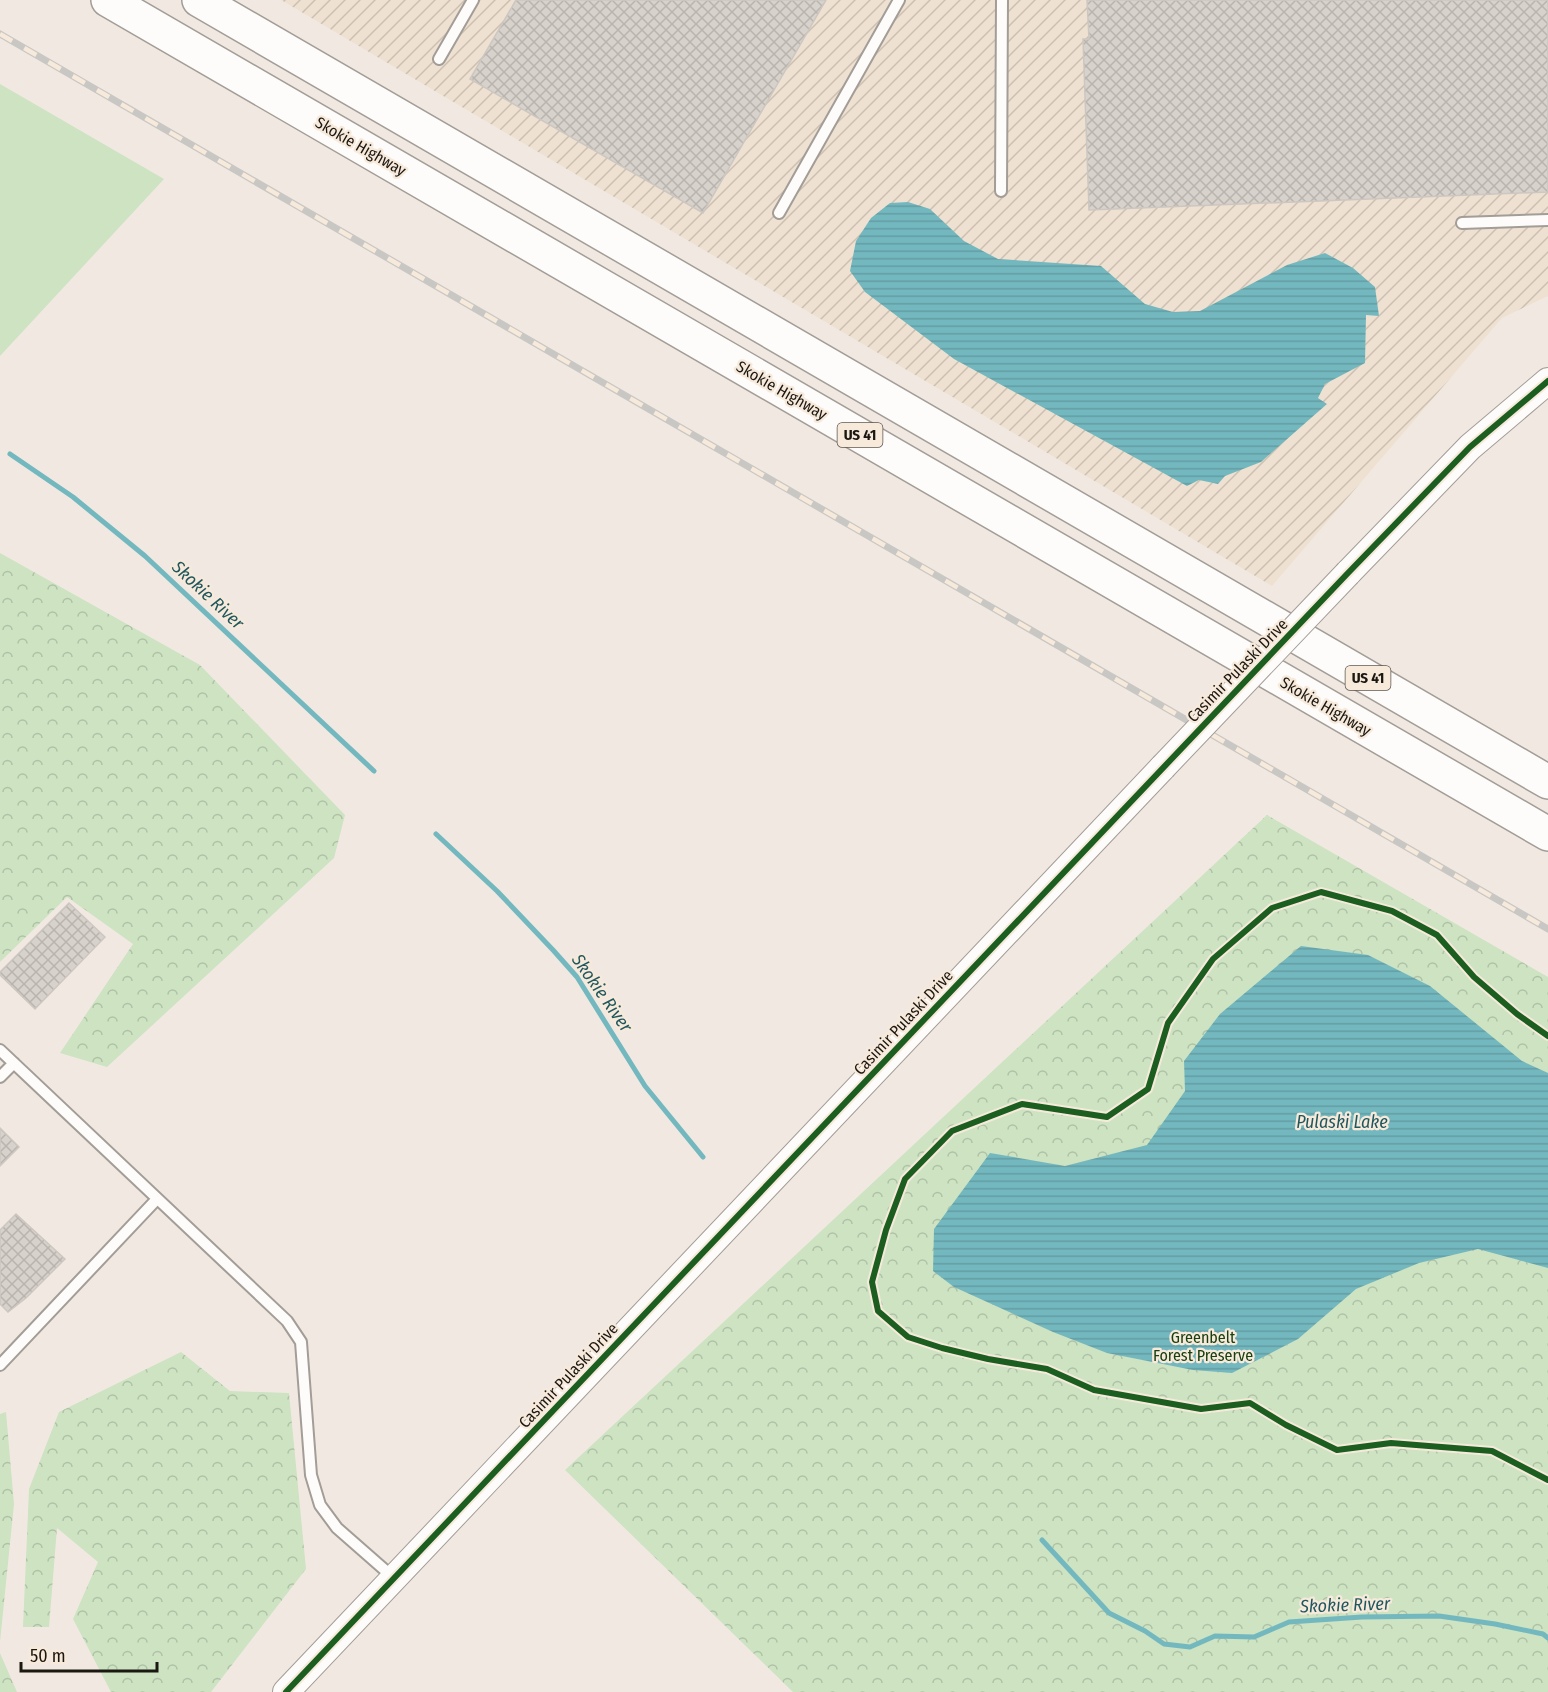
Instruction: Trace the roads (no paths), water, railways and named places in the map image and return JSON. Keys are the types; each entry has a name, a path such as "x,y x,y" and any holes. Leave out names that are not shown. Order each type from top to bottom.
{"highway":[{"name":"Skokie Highway","path":"108,0 1548,834"},
{"name":"US 41","path":"199,0 1548,782"}],"street":[{"name":"Casimir Pulaski Drive","path":"286,1692 1348,573 1470,447 1548,381"}],"lane":[{"path":"439,59 473,0"},
{"path":"778,213 899,0"},
{"path":"1001,191 1002,0"},
{"path":"1462,223 1548,220"},
{"path":"0,1050 287,1321 301,1342 311,1474 320,1505 337,1528 394,1579"},
{"path":"0,1077 14,1063"},
{"path":"0,1365 157,1199"}],"water":[{"path":"908,202 930,209 964,241 998,259 1101,266 1145,304 1173,312 1200,311 1287,265 1325,253 1353,268 1375,287 1379,316 1366,315 1365,363 1325,384 1318,398 1327,404 1261,462 1225,476 1218,484 1199,480 1187,486 954,359 865,292 850,271 856,241 871,218 890,203"},
{"name":"Pulaski Lake","path":"1301,946 1368,955 1430,986 1522,1061 1548,1073 1548,1268 1478,1249 1419,1263 1356,1289 1298,1339 1232,1373 1193,1370 1107,1353 1053,1332 954,1287 933,1271 934,1229 990,1153 1065,1166 1147,1145 1185,1091 1184,1061 1220,1014"}],"waterway":[{"name":"Skokie River","path":"10,454 73,497 145,556 374,771"},
{"name":"Skokie River","path":"436,834 497,891 577,977 645,1086 703,1157"},
{"name":"Skokie River","path":"1042,1540 1109,1613 1145,1631 1164,1644 1190,1647 1215,1636 1254,1637 1289,1622 1362,1617 1439,1616 1495,1624 1543,1634 1548,1638"}],"railway":[{"path":"0,34 1548,929"}],"park label":[{"name":"Greenbelt Forest Preserve","path":"1203,1346"}]}
